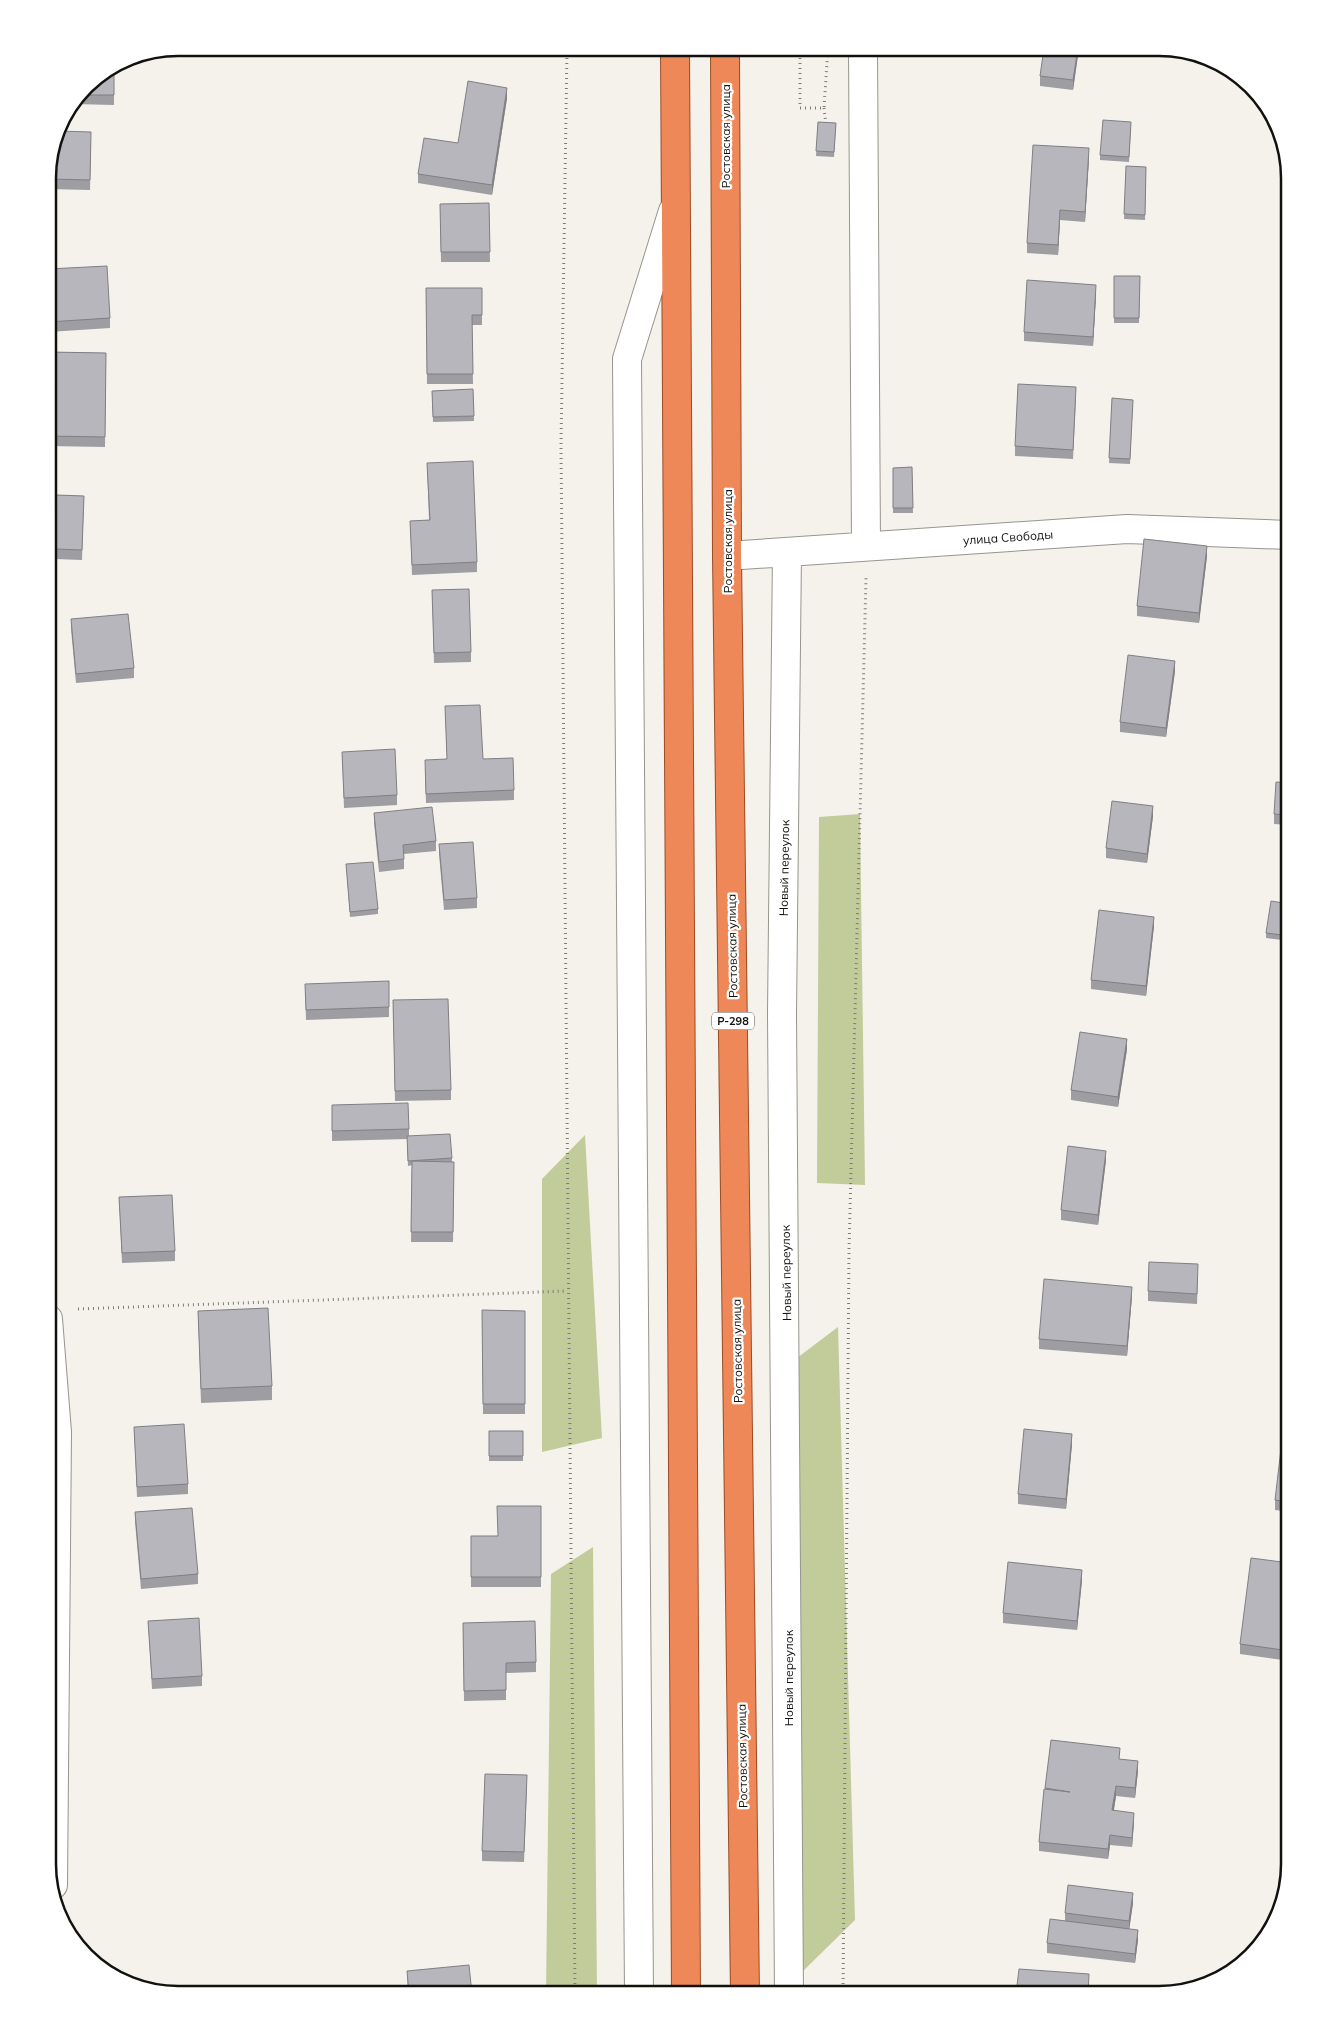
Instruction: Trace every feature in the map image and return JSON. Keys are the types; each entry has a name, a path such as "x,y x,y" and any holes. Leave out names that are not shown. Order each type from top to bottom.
{"highway":[{"path":"675,57 686,1986"},
{"name":"Ростовская улица","path":"725,57 727,556 745,1986"}],"street":[{"path":"863,57 866,546"},
{"path":"639,1985 627,359 675,205"},
{"name":"улица Свободы","path":"727,556 1127,529 1281,535"},
{"name":"Новый переулок","path":"787,552 782,1024 789,1986"},
{"path":"56,1423 56,1522"}],"path":[{"path":"568,56 561,445 575,1985"},
{"path":"800,57 800,108 824,108 827,57"},
{"path":"843,1986 849,1250 866,546"},
{"path":"77,1309 568,1292"}],"green space":[{"path":"860,814 865,1185 817,1183 819,817"},
{"path":"585,1135 602,1438 542,1452 542,1179"},
{"path":"838,1327 855,1920 800,1974 797,1358"},
{"path":"593,1547 597,1985 546,1985 551,1574"}],"building":[{"path":"1043,57 1077,57 1073,80 1040,76"},
{"path":"114,75 114,95 90,95"},
{"path":"468,81 507,88 492,185 418,174 424,138 458,143"},
{"path":"1103,120 1131,122 1129,157 1100,155"},
{"path":"818,122 836,123 834,152 816,151"},
{"path":"66,131 91,132 90,180 57,179 57,163 60,147"},
{"path":"1033,145 1089,148 1085,212 1060,210 1058,245 1027,243"},
{"path":"1126,166 1146,167 1145,215 1124,214"},
{"path":"489,203 490,252 441,252 440,204"},
{"path":"107,266 110,318 57,321 57,269"},
{"path":"1114,276 1140,276 1139,318 1114,318"},
{"path":"1027,280 1096,285 1093,337 1024,332"},
{"path":"426,288 482,288 482,315 472,315 473,374 427,374"},
{"path":"57,352 106,353 105,437 57,436"},
{"path":"1018,384 1076,387 1073,450 1015,446"},
{"path":"473,389 474,416 433,417 432,391"},
{"path":"1112,398 1133,400 1130,459 1109,458"},
{"path":"473,461 477,562 412,565 410,521 430,520 427,463"},
{"path":"912,467 913,508 893,508 893,468"},
{"path":"57,495 84,496 82,550 57,549"},
{"path":"1144,539 1207,546 1199,613 1137,606"},
{"path":"469,589 471,652 434,653 432,590"},
{"path":"128,614 134,668 76,674 71,619"},
{"path":"1128,655 1175,661 1166,728 1120,722"},
{"path":"480,705 483,759 513,758 514,790 426,794 425,760 447,759 445,706"},
{"path":"395,749 397,795 344,798 342,752"},
{"path":"1276,782 1281,782 1281,814 1274,814"},
{"path":"1112,801 1153,806 1147,854 1106,848"},
{"path":"432,807 436,841 403,845 404,859 379,862 374,813"},
{"path":"473,842 477,898 444,900 439,844"},
{"path":"373,862 378,909 350,912 346,864"},
{"path":"1271,901 1281,903 1281,935 1266,933"},
{"path":"1099,910 1154,917 1146,986 1091,980"},
{"path":"389,981 389,1007 306,1010 305,984"},
{"path":"448,999 451,1090 395,1091 393,1000"},
{"path":"1080,1032 1127,1039 1118,1097 1071,1090"},
{"path":"408,1103 409,1129 332,1131 332,1105"},
{"path":"450,1134 452,1158 408,1161 407,1136"},
{"path":"1068,1146 1106,1151 1098,1215 1061,1210"},
{"path":"412,1161 454,1162 453,1232 411,1232"},
{"path":"172,1195 175,1251 122,1253 119,1197"},
{"path":"1149,1262 1198,1264 1197,1294 1148,1291"},
{"path":"1044,1279 1132,1287 1127,1346 1039,1339"},
{"path":"268,1308 272,1386 201,1389 198,1311"},
{"path":"482,1310 525,1311 525,1404 483,1404"},
{"path":"184,1424 188,1484 137,1487 134,1427"},
{"path":"1024,1429 1072,1434 1066,1499 1018,1494"},
{"path":"489,1431 523,1431 523,1456 489,1456"},
{"path":"1281,1449 1281,1501 1275,1500"},
{"path":"497,1506 541,1506 541,1577 471,1577 471,1536 498,1536"},
{"path":"192,1508 198,1574 141,1579 135,1512"},
{"path":"1251,1558 1281,1562 1281,1650 1240,1644"},
{"path":"1008,1562 1082,1570 1077,1621 1003,1613"},
{"path":"199,1618 202,1676 152,1679 148,1621"},
{"path":"535,1621 536,1662 506,1663 506,1690 464,1691 463,1623"},
{"path":"1051,1740 1120,1748 1119,1759 1138,1761 1135,1788 1116,1786 1112,1810 1134,1813 1132,1838 1110,1835 1108,1849 1039,1842 1044,1789 1070,1792 1045,1788"},
{"path":"485,1774 527,1775 524,1852 482,1851"},
{"path":"1068,1885 1133,1893 1129,1921 1065,1913"},
{"path":"1050,1919 1138,1930 1135,1954 1047,1943"},
{"path":"469,1965 471,1985 408,1985 407,1971"},
{"path":"1019,1969 1089,1974 1088,1986 1017,1986"}]}
